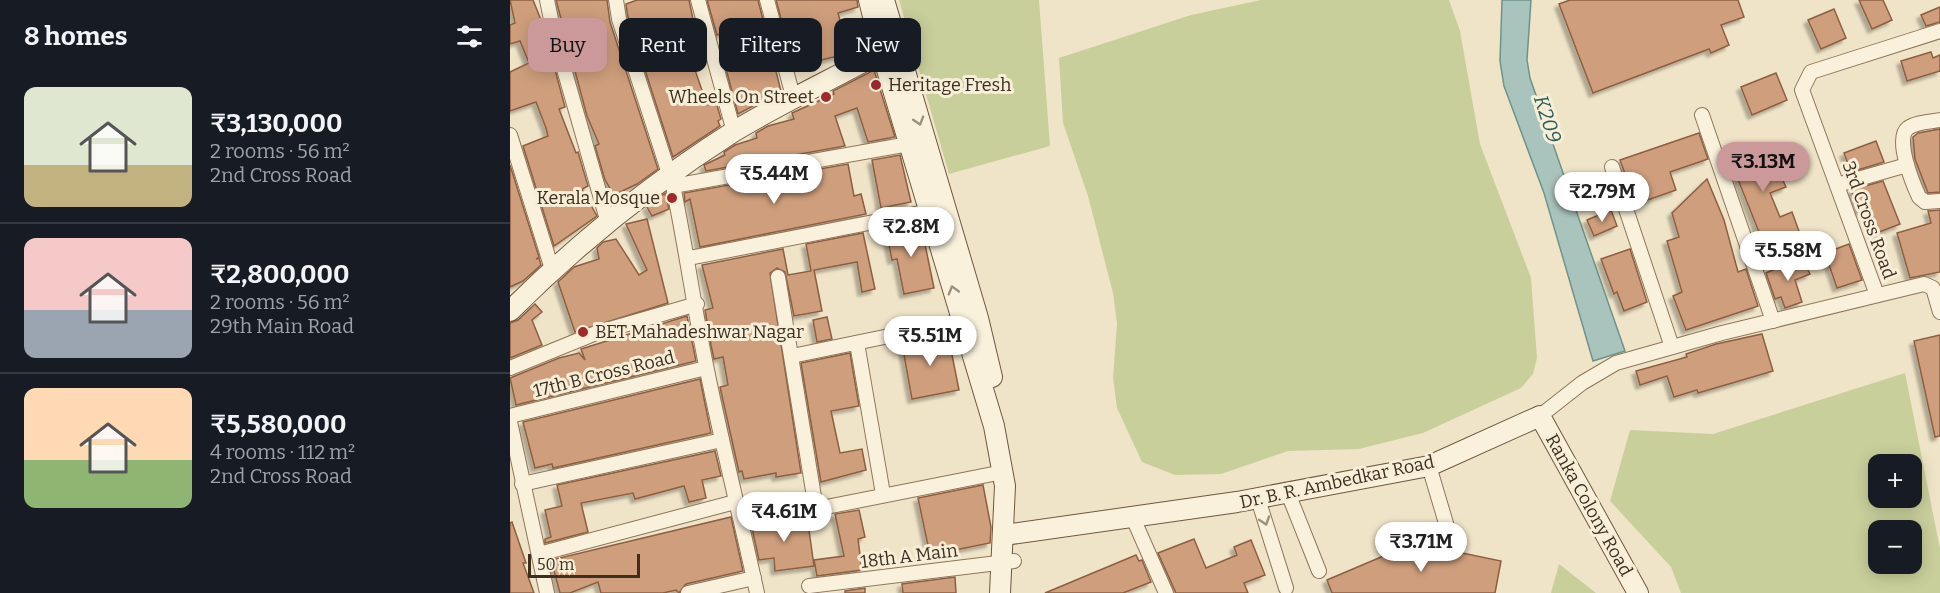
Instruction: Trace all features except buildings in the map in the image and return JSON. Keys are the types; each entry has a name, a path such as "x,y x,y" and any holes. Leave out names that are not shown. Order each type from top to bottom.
{"street":[{"path":"547,0 554,34 608,223"},
{"path":"616,0 619,19 672,181 689,258 706,368 757,593"},
{"path":"698,0 734,132"},
{"path":"767,0 794,100"},
{"path":"869,0 876,18"},
{"path":"884,0 886,18"},
{"name":"3rd Cross Road","path":"1877,295 1802,90 1811,72 1940,31"},
{"path":"510,311 552,270 608,223 672,181 734,132 846,72"},
{"path":"894,72 909,144 994,426 1003,472 1011,535"},
{"path":"897,72 978,318 1016,483 1008,562 1000,593"},
{"path":"1702,115 1773,321"},
{"path":"1940,120 1907,129 1903,134 1907,165 1919,197 1924,202 1940,201"},
{"path":"510,135 552,270"},
{"path":"672,181 909,144"},
{"path":"1837,185 1907,165"},
{"path":"1612,168 1672,347"},
{"path":"689,258 930,211"},
{"path":"778,277 816,509 1003,472"},
{"name":"Dr. B. R. Ambedkar Road","path":"1011,535 1258,499 1429,466 1540,416 1582,382 1616,363 1877,295 1928,284 1933,288 1940,312"},
{"path":"510,368 596,333 697,304"},
{"path":"792,356 962,321"},
{"path":"857,343 883,494"},
{"name":"17th B Cross Road","path":"510,416 706,368"},
{"name":"Ranka Colony Road","path":"1540,416 1638,593"},
{"path":"510,422 547,593"},
{"path":"522,484 722,440"},
{"path":"1429,466 1449,530"},
{"path":"1288,493 1319,571"},
{"path":"1258,499 1286,588"},
{"path":"539,554 735,502"},
{"path":"1133,518 1166,593"},
{"path":"1008,562 1013,593"},
{"name":"18th A Main","path":"809,586 1008,562"},
{"path":"688,593 754,578"}],"green space":[{"path":"899,0 1039,0 1050,146 949,174 920,72 921,18 904,18"},
{"path":"1261,0 1449,0 1460,31 1480,144 1531,278 1537,358 1533,374 1521,388 1423,433 1359,449 1288,451 1221,474 1175,475 1142,462 1117,408 1113,378 1117,324 1113,293 1088,196 1063,123 1059,58 1191,15"},
{"path":"1905,373 1921,454 1868,454 1868,508 1922,508 1922,458 1940,549 1940,593 1681,593 1671,567 1610,501 1630,430 1713,434"},
{"path":"1559,564 1596,593 1551,593"}],"water":[{"path":"1502,0 1531,0 1527,60 1530,78 1625,351 1593,361 1544,193 1504,86 1500,61"}],"place":[{"name":"Heritage Fresh","path":"876,85"},
{"name":"Wheels On Street","path":"826,97"},
{"name":"Kerala Mosque","path":"672,198"},
{"name":"BET Mahadeshwar Nagar","path":"583,332"}],"water label":[{"name":"K209","path":"1548,119"}]}
